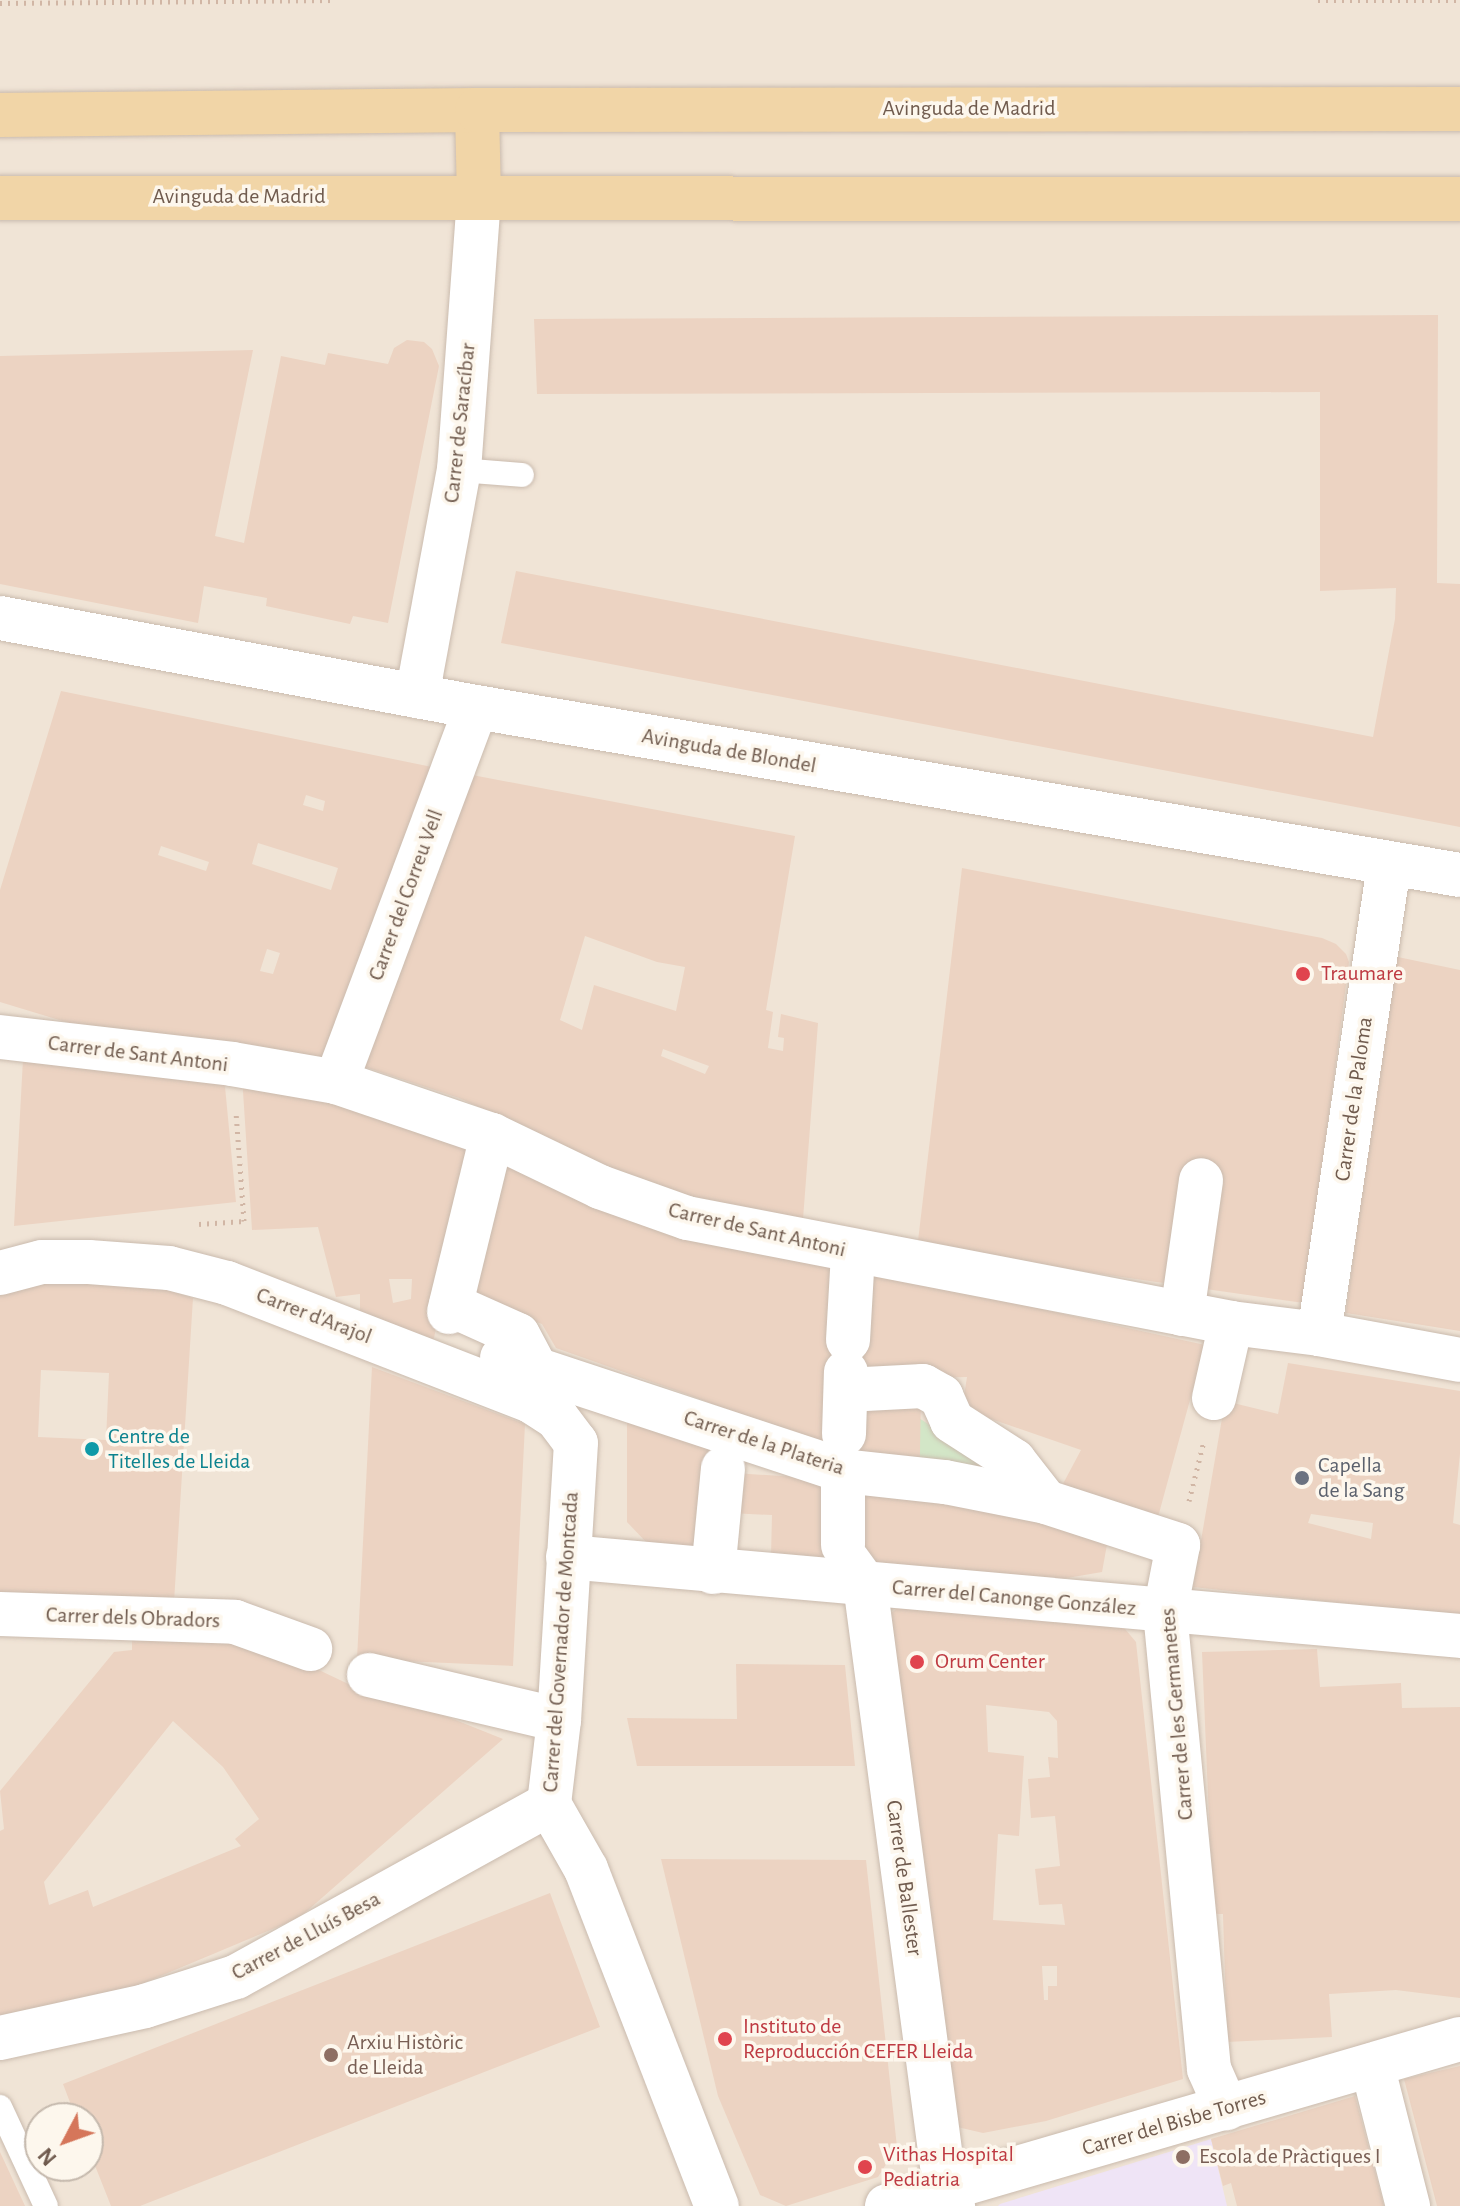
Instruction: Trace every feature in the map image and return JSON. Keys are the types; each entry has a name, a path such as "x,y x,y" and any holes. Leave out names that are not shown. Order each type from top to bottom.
{"main road":[{"name":"Avinguda de Madrid","path":"0,115 477,110 1460,109"},
{"path":"477,110 479,196"},
{"name":"Avinguda de Madrid","path":"0,198 1460,199"}],"street":[{"name":"Carrer de Saracíbar","path":"417,696 459,470 479,196"},
{"name":"Avinguda de Blondel","path":"2,626 1460,875"},
{"name":"Carrer del Correu Vell","path":"336,1082 476,707"},
{"name":"Carrer de la Paloma","path":"1319,1334 1389,864"},
{"name":"Carrer de Sant Antoni","path":"12,1038 232,1064 336,1082 492,1135 600,1187 687,1218 1182,1314 1319,1334 1460,1360"},
{"path":"492,1135 450,1309 518,1335 523,1376"},
{"path":"1182,1314 1201,1180"},
{"name":"Carrer de Ballester","path":"853,1252 843,1453 851,1562 949,2197"},
{"name":"Carrer d'Arajol","path":"0,1273 42,1262 169,1268 227,1283 523,1376"},
{"path":"1214,1398 1231,1323"},
{"path":"846,1367 923,1386 941,1396 952,1421 1014,1461 1046,1502"},
{"name":"Carrer de la Plateria","path":"523,1376 724,1451 843,1453 945,1482 1046,1502 1178,1545"},
{"name":"Carrer del Governador de Montcada","path":"523,1376 576,1443 559,1720 549,1804 586,1869 717,2206"},
{"path":"713,1572 724,1451"},
{"name":"Carrer de les Germanetes","path":"1178,1545 1165,1612 1209,2069 1226,2108"},
{"name":"Carrer del Canonge González","path":"568,1557 713,1572 851,1562 1165,1612 1460,1636"},
{"name":"Carrer dels Obradors","path":"0,1614 235,1622 310,1649"},
{"path":"369,1675 559,1720"},
{"name":"Carrer de Lluís Besa","path":"0,2038 145,2006 236,1977 549,1804"},
{"name":"Carrer del Bisbe Torres","path":"887,2206 949,2197 1226,2108 1460,2039"},
{"path":"1372,2065 1408,2206"}],"lane":[{"path":"459,470 522,475"},
{"path":"0,2107 46,2206"}],"path":[{"path":"0,3 335,0"},
{"path":"1318,0 1460,0"},
{"path":"232,1064 244,1221"},
{"path":"1178,1545 1214,1398"}],"shaded area":[{"path":"0,0 1460,0 1460,2206 0,2206"},
{"name":"Escola de Pràctiques I","path":"1211,2139 1227,2206 998,2206 1000,2204"}],"green space":[{"path":"919,1418 1028,1491 916,1468"}],"building":[{"path":"1438,315 1437,583 1460,584 1460,827 501,643 516,571 1373,737 1395,619 1396,588 1320,591 1320,392 537,394 534,319"},
{"path":"407,340 424,342 432,349 439,366 388,623 353,616 350,624 266,606 267,598 204,586 198,623 0,584 0,356 253,350 215,536 244,543 281,356 325,365 328,353 388,364 394,348"},
{"path":"61,691 432,767 332,1060 102,1033 0,1002 0,890","holes":["306,795 325,801 323,811 303,805","258,843 338,868 331,890 252,864","161,846 209,862 206,871 158,855","267,949 280,953 273,974 260,971"]},
{"path":"467,774 795,836 766,1010 773,1012 768,1048 783,1051 784,1038 778,1037 781,1014 818,1023 803,1219 667,1193 459,1098 356,1064","holes":["585,936 657,962 685,967 676,1011 594,985 582,1030 560,1020","663,1049 709,1066 705,1074 661,1056"]},
{"path":"962,868 1322,938 1336,944 1346,954 1349,962 1304,1303 1080,1271 918,1241"},
{"path":"1393,956 1460,970 1460,1331 1346,1313"},
{"path":"23,1059 224,1076 236,1202 14,1226"},
{"path":"242,1076 332,1097 476,1151 433,1342 360,1317 360,1294 336,1297 318,1227 252,1230","holes":["389,1279 412,1279 411,1299 393,1303"]},
{"path":"496,1158 845,1267 827,1443 801,1441 700,1399 556,1348 542,1324 466,1295"},
{"path":"858,1269 1205,1345 1155,1528 1056,1497 1081,1450 962,1409 967,1377 850,1380"},
{"name":"Centre de Titelles de Lleida","path":"23,1281 149,1284 193,1298 174,1602 0,1602 0,1293","holes":["41,1370 109,1373 106,1440 38,1437"]},
{"path":"1288,1363 1460,1391 1460,1454 1453,1523 1460,1525 1460,1616 1193,1587 1225,1401 1278,1414","holes":["1311,1514 1373,1523 1371,1539 1308,1523"]},
{"path":"372,1367 525,1424 513,1666 357,1659"},
{"path":"861,1393 921,1394 920,1468 860,1467"},
{"path":"627,1416 712,1445 708,1548 647,1543 627,1522"},
{"path":"734,1473 830,1479 826,1560 771,1556 772,1515 729,1513"},
{"path":"858,1481 1110,1528 1102,1572 1026,1585 855,1565"},
{"path":"902,1604 1120,1623 1136,1642 1183,2079 1046,2121 983,2133 953,2126 883,1620","holes":["986,1705 1049,1712 1057,1721 1058,1758 1048,1757 1050,1777 1028,1779 1031,1818 1055,1816 1060,1866 1035,1869 1039,1905 1062,1904 1065,1925 993,1920 998,1834 1019,1836 1024,1756 988,1752","1042,1966 1057,1966 1057,1986 1048,1986 1048,2000 1044,2000"]},
{"path":"132,1630 243,1634 361,1690 423,1707 503,1739 299,1918 120,1993 0,2019 0,1831 4,1829 0,1791 114,1652 132,1650","holes":["173,1721 223,1767 259,1819 235,1839 241,1846 93,1907 88,1890 49,1905 44,1882"]},
{"path":"1317,1649 1320,1687 1401,1683 1402,1708 1460,1707 1460,1998 1396,1990 1329,1994 1332,2037 1227,2042 1223,1914 1213,1914 1202,1652"},
{"path":"736,1664 845,1665 855,1766 637,1766 627,1718 737,1719"},
{"path":"661,1859 866,1860 897,2147 878,2177 786,2206 760,2195 718,2096"},
{"name":"Arxiu Històric de Lleida","path":"550,1893 600,2027 140,2206 111,2206 101,2182 104,2182 104,2102 70,2102 63,2084"},
{"path":"1460,2066 1460,2206 1437,2206 1404,2079"},
{"path":"1355,2096 1384,2206 1237,2206 1231,2183 1223,2186 1211,2139"},
{"path":"0,2152 25,2206 0,2206"}],"place":[{"name":"Traumare","path":"1303,974"},
{"name":"Centre de Titelles de Lleida","path":"92,1449"},
{"name":"Capella de la Sang","path":"1302,1478"},
{"name":"Orum Center","path":"917,1662"},
{"name":"Instituto de Reproducción CEFER Lleida","path":"725,2039"},
{"name":"Arxiu Històric de Lleida","path":"331,2055"},
{"name":"Escola de Pràctiques I","path":"1183,2157"},
{"name":"Vithas Hospital Pediatria","path":"865,2167"}]}
